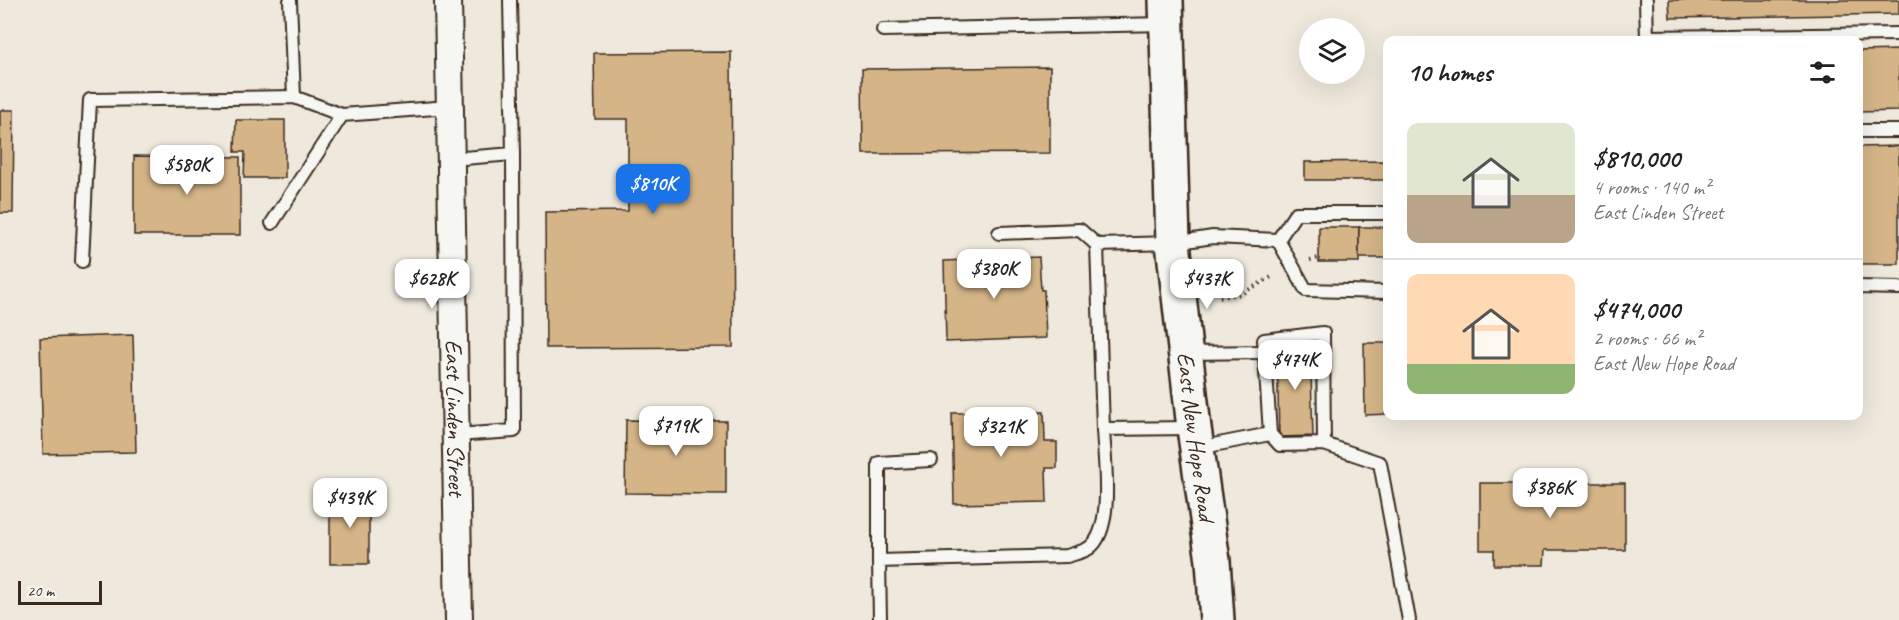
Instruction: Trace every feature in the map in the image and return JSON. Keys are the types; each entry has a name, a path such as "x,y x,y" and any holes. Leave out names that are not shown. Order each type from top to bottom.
{"street":[{"name":"East Linden Street","path":"448,0 459,620"},
{"name":"East New Hope Road","path":"1166,12 1173,243 1213,561 1217,620"}],"lane":[{"path":"456,435 514,431 510,0"},
{"path":"1646,0 1647,36"},
{"path":"290,1 294,97"},
{"path":"883,30 1166,12"},
{"path":"1798,36 1899,34"},
{"path":"82,261 90,100 294,97 342,115 449,107"},
{"path":"272,223 342,115"},
{"path":"1863,131 1899,131"},
{"path":"451,159 513,154"},
{"path":"1278,240 1296,213 1383,213"},
{"path":"999,233 1080,230 1097,245 1173,243 1213,237 1278,240"},
{"path":"1278,240 1306,290 1383,292"},
{"path":"879,561 1067,556 1090,547 1102,531 1106,503 1097,245"},
{"path":"1863,287 1899,288"},
{"path":"1270,434 1273,414 1272,372 1265,352 1264,340 1323,333 1317,371 1318,410 1324,444"},
{"path":"1187,353 1265,352"},
{"path":"1103,429 1196,438 1270,434"},
{"path":"1270,434 1280,445 1324,444 1380,463 1409,620"},
{"path":"880,620 879,463 931,460"}],"path":[{"path":"1220,297 1241,294 1273,276"}],"building":[{"path":"1669,0 1899,0 1899,14 1670,18"},
{"path":"1899,50 1899,111 1863,112 1863,51"},
{"path":"731,52 733,347 546,348 545,212 628,211 628,119 595,119 594,53"},
{"path":"1050,67 1050,153 863,154 862,69"},
{"path":"0,110 14,110 13,213 0,213"},
{"path":"236,120 285,120 285,178 244,178 245,152 235,152"},
{"path":"1899,146 1899,264 1863,264 1863,147"},
{"path":"134,156 240,157 240,235 134,235"},
{"path":"1383,161 1383,180 1305,180 1305,162"},
{"path":"1319,227 1359,227 1359,262 1319,262"},
{"path":"1359,227 1383,227 1383,258 1359,258"},
{"path":"1039,257 1041,290 1044,290 1046,338 946,342 944,261"},
{"path":"133,335 136,452 43,454 40,338"},
{"path":"1364,343 1383,343 1383,414 1365,415"},
{"path":"1310,344 1313,436 1279,437 1277,345"},
{"path":"1044,412 1045,442 1057,442 1057,468 1046,468 1047,502 954,504 952,413"},
{"path":"626,420 726,421 726,494 625,493"},
{"path":"1480,483 1625,483 1625,550 1545,550 1544,565 1494,565 1494,550 1480,550"},
{"path":"330,494 369,494 369,564 330,564"}]}
